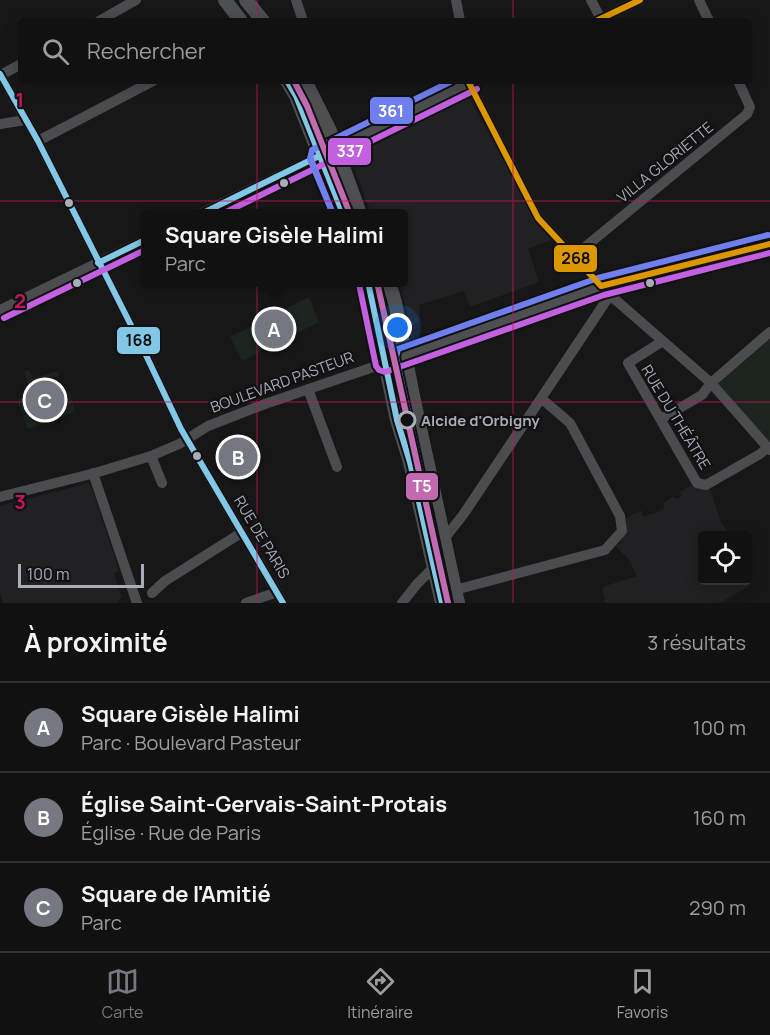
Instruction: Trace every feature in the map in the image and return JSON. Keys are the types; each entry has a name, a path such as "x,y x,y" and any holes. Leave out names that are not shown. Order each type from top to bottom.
{"main road":[{"path":"225,0 239,18"},
{"path":"246,0 261,18"},
{"path":"289,84 296,96 341,209"},
{"path":"306,84 336,148 359,209"},
{"name":"BOULEVARD PASTEUR","path":"385,363 606,290 770,244"},
{"path":"369,287 397,420 410,462 442,603"},
{"path":"390,287 456,597"}],"street":[{"path":"104,18 136,0"},
{"path":"296,0 302,18"},
{"path":"456,0 459,18"},
{"path":"591,0 598,18"},
{"path":"603,18 640,0"},
{"path":"699,0 708,18"},
{"path":"0,75 18,66"},
{"name":"RUE DE PARIS","path":"0,75 38,141 187,440 283,603"},
{"path":"38,141 147,84"},
{"path":"208,209 466,84"},
{"path":"471,84 538,218 606,290 711,383 769,449"},
{"name":"VILLA GLORIETTE","path":"574,256 747,114 750,107 739,84"},
{"path":"0,124 26,120"},
{"path":"0,310 141,242"},
{"path":"444,539 464,515 542,399 606,290"},
{"path":"661,420 702,395 711,383 770,332"},
{"name":"RUE DU THÉÂTRE","path":"663,341 628,363 698,483 706,484 769,449"},
{"name":"BOULEVARD PASTEUR","path":"0,497 151,456 187,440 208,426 385,363"},
{"path":"308,389 338,467"},
{"path":"456,597 605,550 622,531 620,516 570,423 542,399"},
{"path":"151,456 162,483"},
{"path":"93,473 136,602 242,532"},
{"path":"402,603 434,567"},
{"path":"246,603 278,592"}],"shaded area":[{"path":"464,94 468,95 537,225 551,240 528,249 539,282 470,307 464,291 419,305 420,321 411,327 400,287 408,287 408,209 370,209 350,157 358,145"},
{"path":"309,297 319,322 242,361 230,337"},
{"path":"770,339 770,444 718,384"},
{"path":"30,370 33,378 58,371 59,376 52,378 57,394 70,391 75,412 28,429 17,399 32,395 24,372"},
{"path":"90,483 119,571 114,574 122,598 118,600 119,603 3,603 0,593 0,506"},
{"path":"690,486 710,489 721,522 727,531 698,531 698,585 751,585 720,603 605,603 602,587 637,576 629,560 616,546 621,543 625,528 624,519 641,510 643,517 659,511 664,508 663,503 674,496 676,499 682,496 680,492"}],"transit line":[{"name":"268","path":"602,18 640,0"},
{"name":"168","path":"0,74 38,141 181,429 283,603"},
{"name":"168","path":"289,84 296,96 341,209"},
{"name":"T5","path":"296,84 307,106 348,209"},
{"name":"361","path":"331,209 310,159 312,150 446,84"},
{"name":"268","path":"470,84 538,218 601,286 770,244"},
{"name":"337","path":"232,209 477,89"},
{"name":"168","path":"211,209 319,156"},
{"name":"337","path":"311,159 331,209"},
{"name":"361","path":"449,603 396,357 398,349 598,278 768,235"},
{"name":"168","path":"98,263 141,242"},
{"name":"337","path":"4,318 141,252"},
{"name":"337","path":"360,287 376,366 385,372 604,295 770,253"},
{"name":"168","path":"369,287 397,420 410,462 442,603"},
{"name":"T5","path":"378,287 448,603"},
{"name":"361","path":"378,287 400,390"}],"place":[{"name":"Square Gisèle Halimi","path":"274,329"},
{"name":"Square de l'Amitié","path":"45,400"},
{"name":"Alcide d'Orbigny","path":"407,420"},
{"name":"Église Saint-Gervais-Saint-Protais","path":"238,457"}]}
